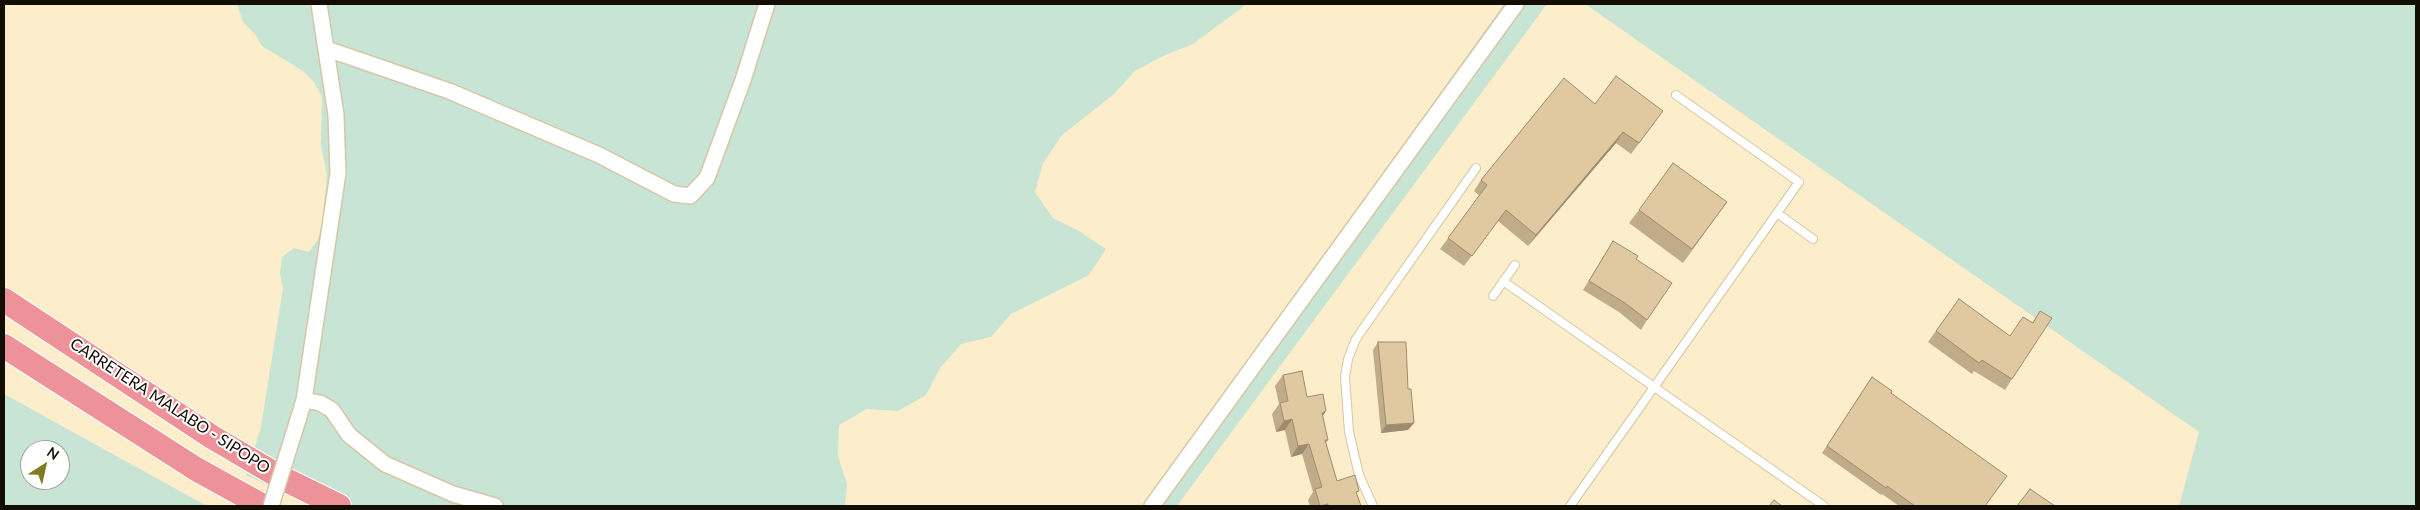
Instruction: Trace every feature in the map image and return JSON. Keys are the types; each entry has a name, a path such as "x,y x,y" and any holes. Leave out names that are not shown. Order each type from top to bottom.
{"highway":[{"name":"CARRETERA MALABO - SIPOPO","path":"4,300 212,437 280,477 339,506"},
{"path":"4,346 196,469 263,506"}],"street":[{"path":"272,506 304,400 338,173 336,115 319,4"},
{"path":"327,49 449,91 599,155 674,194 690,196 707,178 743,80 767,4"},
{"path":"1152,506 1516,4"},
{"path":"304,400 320,403 332,410 349,435 385,464 453,494 495,506"}],"lane":[{"path":"1570,506 1799,182 1676,95"},
{"path":"1373,506 1359,476 1350,432 1345,399 1345,377 1348,359 1367,323 1476,168"},
{"path":"1777,213 1813,238"},
{"path":"1493,296 1515,264"},
{"path":"1503,281 1824,506"}],"green space":[{"path":"237,4 1247,4 1193,44 1163,56 1135,71 1113,95 1062,135 1043,163 1035,192 1053,218 1079,231 1106,249 1089,275 1011,314 991,337 961,344 940,368 926,395 898,411 867,409 839,425 838,456 847,484 845,506 314,506 246,475 261,427 283,288 280,273 282,257 294,248 309,252 318,239 322,223 327,176 321,145 322,97 314,82 303,71 262,46 254,33 243,22"},
{"path":"1504,4 1547,4 1177,506 1144,506"},
{"path":"1585,4 2416,4 2416,506 2179,506 2199,432"},
{"path":"4,394 207,506 4,506"}],"building":[{"path":"1616,76 1663,111 1639,143 1623,132 1536,235 1506,210 1472,256 1448,238 1487,185 1481,180 1564,78 1595,104"},
{"path":"1673,163 1727,202 1692,249 1639,210"},
{"path":"1613,241 1638,256 1636,259 1672,283 1647,320 1625,303 1589,281"},
{"path":"1959,299 2010,336 2023,317 2033,323 2040,311 2052,318 2012,379 1982,360 1979,363 1936,331"},
{"path":"1378,342 1406,342 1408,389 1411,389 1414,423 1386,425"},
{"path":"1302,371 1307,397 1323,394 1326,411 1322,413 1328,440 1325,440 1337,481 1355,475 1359,491 1356,492 1361,506 1328,506 1328,504 1320,506 1315,489 1322,487 1309,444 1298,446 1292,419 1284,421 1280,403 1288,401 1283,375"},
{"path":"1872,377 1892,391 1891,393 2007,476 1985,506 1915,506 1827,446"},
{"path":"2030,489 2055,506 2017,506"},
{"path":"1774,500 1782,506 1769,506"}]}
